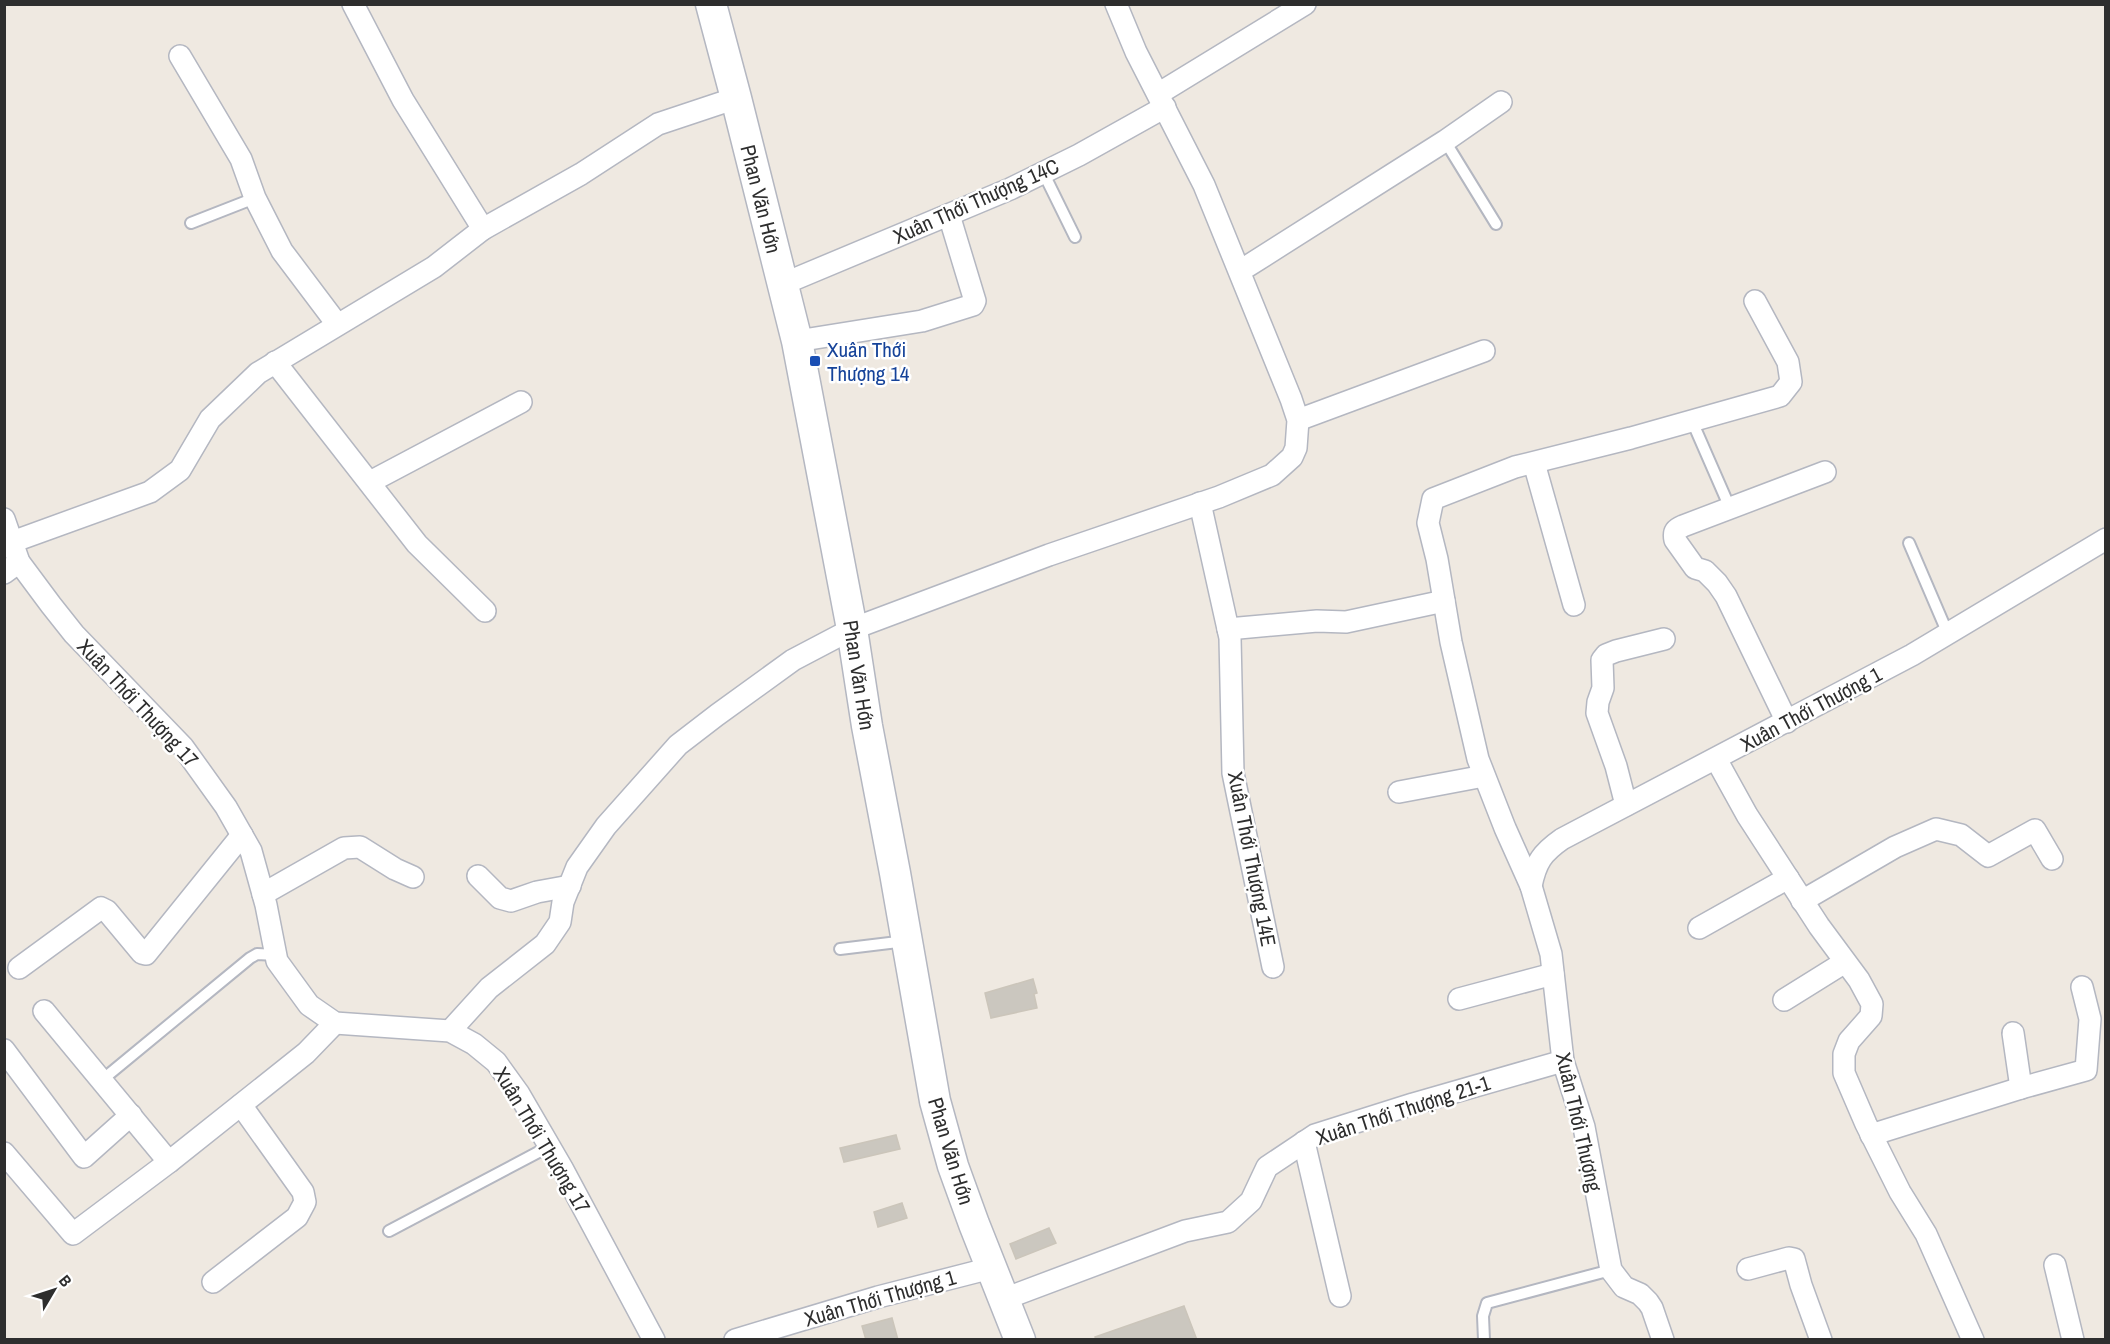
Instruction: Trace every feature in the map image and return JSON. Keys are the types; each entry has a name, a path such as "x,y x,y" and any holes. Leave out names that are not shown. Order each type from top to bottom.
{"main road":[{"name":"Phan Văn Hớn","path":"711,4 796,341 852,629 867,726 935,1101 953,1166 990,1268 1005,1299 1020,1340"}],"street":[{"path":"353,4 402,100 483,229"},
{"path":"450,1031 489,988 545,944 560,922 563,902 577,867 606,826 678,745 793,660 852,629 1272,475 1292,457 1296,448 1298,420 1204,185 1136,52 1116,4"},
{"name":"Xuân Thới Thượng 14C","path":"783,284 1010,189 1043,172 1162,100 1305,4"},
{"path":"180,56 241,159 255,198 282,251 337,324"},
{"path":"11,559 150,492 180,470 210,419 258,373 434,267 483,229 581,174 658,124 736,98"},
{"path":"1240,271 1501,102"},
{"path":"796,341 922,321 973,305 975,301 949,214"},
{"path":"1574,605 1534,463 1780,396 1791,382 1788,362 1755,301"},
{"path":"1298,420 1484,351"},
{"path":"275,362 417,544 485,611"},
{"path":"370,482 521,402"},
{"name":"Xuân Thới Thượng","path":"1534,463 1515,467 1433,499 1428,523 1437,559 1451,642 1475,747 1484,776 1531,886 1551,954 1563,1061 1584,1127 1611,1270"},
{"path":"1787,722 1726,596 1705,571 1695,568 1675,540 1674,534 1677,529 1825,472"},
{"name":"Xuân Thới Thượng 14E","path":"1200,503 1230,638 1233,773 1273,967"},
{"name":"Xuân Thới Thượng 17","path":"4,519 11,559 74,634 183,747 200,769 242,835 251,850 277,961 309,1005 335,1023 450,1031 474,1044 496,1062 519,1094 562,1168 654,1340"},
{"name":"Xuân Thới Thượng 1","path":"1531,886 1535,867 1551,847 1626,805 1912,655 2106,539"},
{"path":"1228,628 1346,621 1444,601"},
{"path":"1626,805 1616,766 1597,713 1603,688 1602,660 1606,654 1664,639"},
{"path":"1716,759 1747,815 1802,901 1859,980 1872,1004 1871,1016 1849,1041 1844,1054 1844,1073 1871,1135 1900,1192 1926,1234 1973,1340"},
{"path":"1399,792 1484,776"},
{"path":"1802,901 1896,847 1936,829 1961,835 1988,856 2035,831 2052,859"},
{"path":"19,968 101,908 107,911 142,953 146,954 242,835"},
{"path":"263,894 344,848 360,847 395,869 413,877"},
{"path":"478,876 500,898 512,901 537,892 570,886"},
{"path":"1699,928 1788,878"},
{"path":"1784,1000 1845,962"},
{"path":"1459,999 1553,974"},
{"path":"1871,1135 2086,1070 2090,1019 2082,987"},
{"path":"44,1011 169,1162"},
{"path":"4,1153 74,1234 306,1053 335,1023"},
{"path":"2013,1033 2021,1088"},
{"path":"4,1050 84,1157 130,1115"},
{"name":"Xuân Thới Thượng 21-1","path":"1005,1299 1185,1232 1228,1222 1251,1201 1267,1167 1315,1135 1563,1061"},
{"path":"213,1282 297,1217 305,1202 303,1192 241,1105"},
{"path":"1304,1142 1340,1296"},
{"path":"1748,1269 1789,1258 1794,1259 1821,1340"},
{"path":"2055,1265 2073,1340"},
{"name":"Xuân Thới Thượng 1","path":"735,1340 878,1297 990,1268"},
{"path":"1611,1270 1624,1287 1640,1294 1648,1302 1663,1340"}],"lane":[{"path":"1444,141 1496,224"},
{"path":"1043,172 1075,237"},
{"path":"191,223 255,198"},
{"path":"1692,421 1730,508"},
{"path":"1909,543 1948,634"},
{"path":"840,949 906,941"},
{"path":"102,1080 250,958 257,954 276,955"},
{"path":"389,1231 548,1147"},
{"path":"1484,1340 1483,1316 1487,1303 1611,1270"}],"building":[{"path":"1033,979 1037,993 1034,994 1037,1008 991,1018 985,993"},
{"path":"896,1135 900,1149 844,1162 840,1148"},
{"path":"902,1203 907,1218 878,1227 874,1212"},
{"path":"1049,1228 1056,1243 1016,1259 1010,1244"},
{"path":"1184,1306 1197,1340 1096,1340 1095,1337"},
{"path":"892,1318 898,1340 866,1340 862,1326"}],"place":[{"name":"Xuân Thới Thượng 14","path":"815,361"}]}
